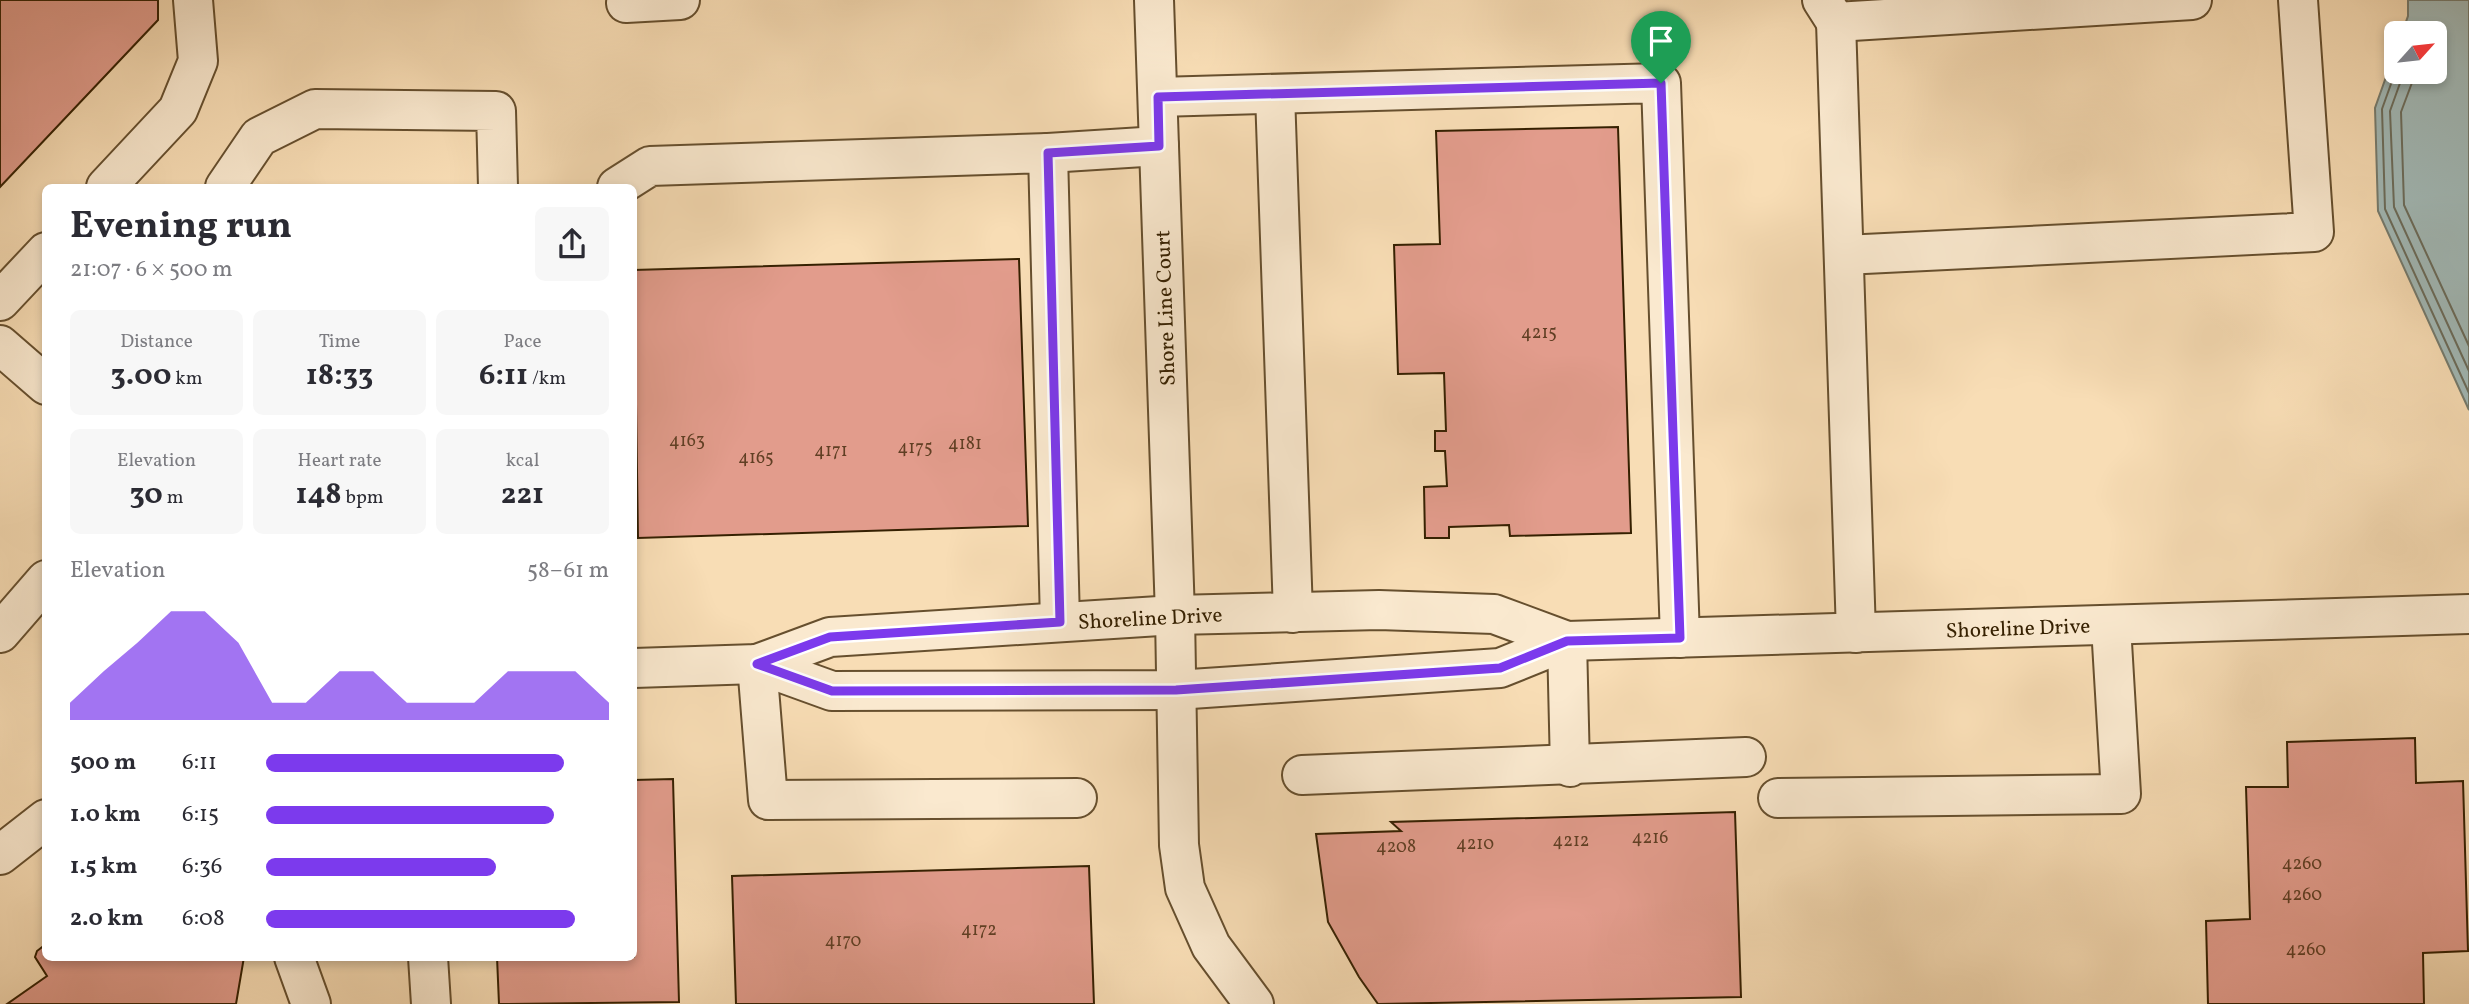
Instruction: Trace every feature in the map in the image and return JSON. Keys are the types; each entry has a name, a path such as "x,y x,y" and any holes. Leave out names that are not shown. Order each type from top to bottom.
{"street":[{"path":"109,184 178,110 198,61 193,0"},
{"path":"626,3 680,0"},
{"name":"Shore Line Court","path":"1154,0 1175,615 1179,845 1185,888 1211,946 1254,1004"},
{"path":"1856,633 1844,255 1829,11 2192,0"},
{"path":"1844,255 2314,232 2298,0"},
{"path":"1158,97 1661,83 1680,638"},
{"path":"1275,94 1293,613"},
{"path":"227,184 259,137 315,109 496,111 498,184"},
{"path":"622,184 650,166 1048,153 1159,146"},
{"path":"1048,153 1060,622"},
{"path":"0,301 42,256"},
{"path":"0,345 42,382"},
{"path":"0,633 42,585"},
{"name":"Shoreline Drive","path":"757,664 830,637 1175,615 1379,610 1494,614 1567,641"},
{"name":"Shoreline Drive","path":"757,664 832,691 1176,690 1500,668 1567,641 2469,614"},
{"path":"1778,798 2121,794 2111,626"},
{"path":"1567,641 1570,767"},
{"path":"637,668 757,664 768,800 1077,798"},
{"path":"1302,775 1570,767 1746,757"},
{"path":"0,855 42,822"},
{"path":"295,961 311,1004"},
{"path":"428,961 431,1004"}],"water":[{"path":"2408,0 2469,0 2469,410 2378,211 2375,108 2384,83 2447,84 2447,21 2406,21"}],"building":[{"path":"0,0 158,0 158,20 0,187"},
{"path":"1618,127 1631,533 1510,536 1509,525 1449,527 1449,538 1425,538 1424,487 1447,486 1445,451 1435,451 1435,431 1446,431 1444,373 1398,374 1394,245 1440,244 1436,131"},
{"path":"1019,259 1028,526 638,538 637,270"},
{"path":"2415,738 2416,783 2463,781 2468,951 2423,953 2424,1004 2208,1004 2206,921 2250,919 2246,787 2288,787 2287,742"},
{"path":"673,779 679,1002 499,1004 497,961 637,961 637,780"},
{"path":"1735,812 1741,997 1378,1004 1359,977 1328,922 1316,834 1401,831 1391,822"},
{"path":"1089,866 1094,1004 736,1004 732,876"},
{"path":"42,947 42,961 243,961 236,1004 7,1004 47,976 35,957"}],"route":[{"path":"1661,83 1680,638 1567,641 1500,668 1176,690 832,691 757,664 830,637 1060,622 1048,153 1159,146 1158,97 1661,83"}]}
